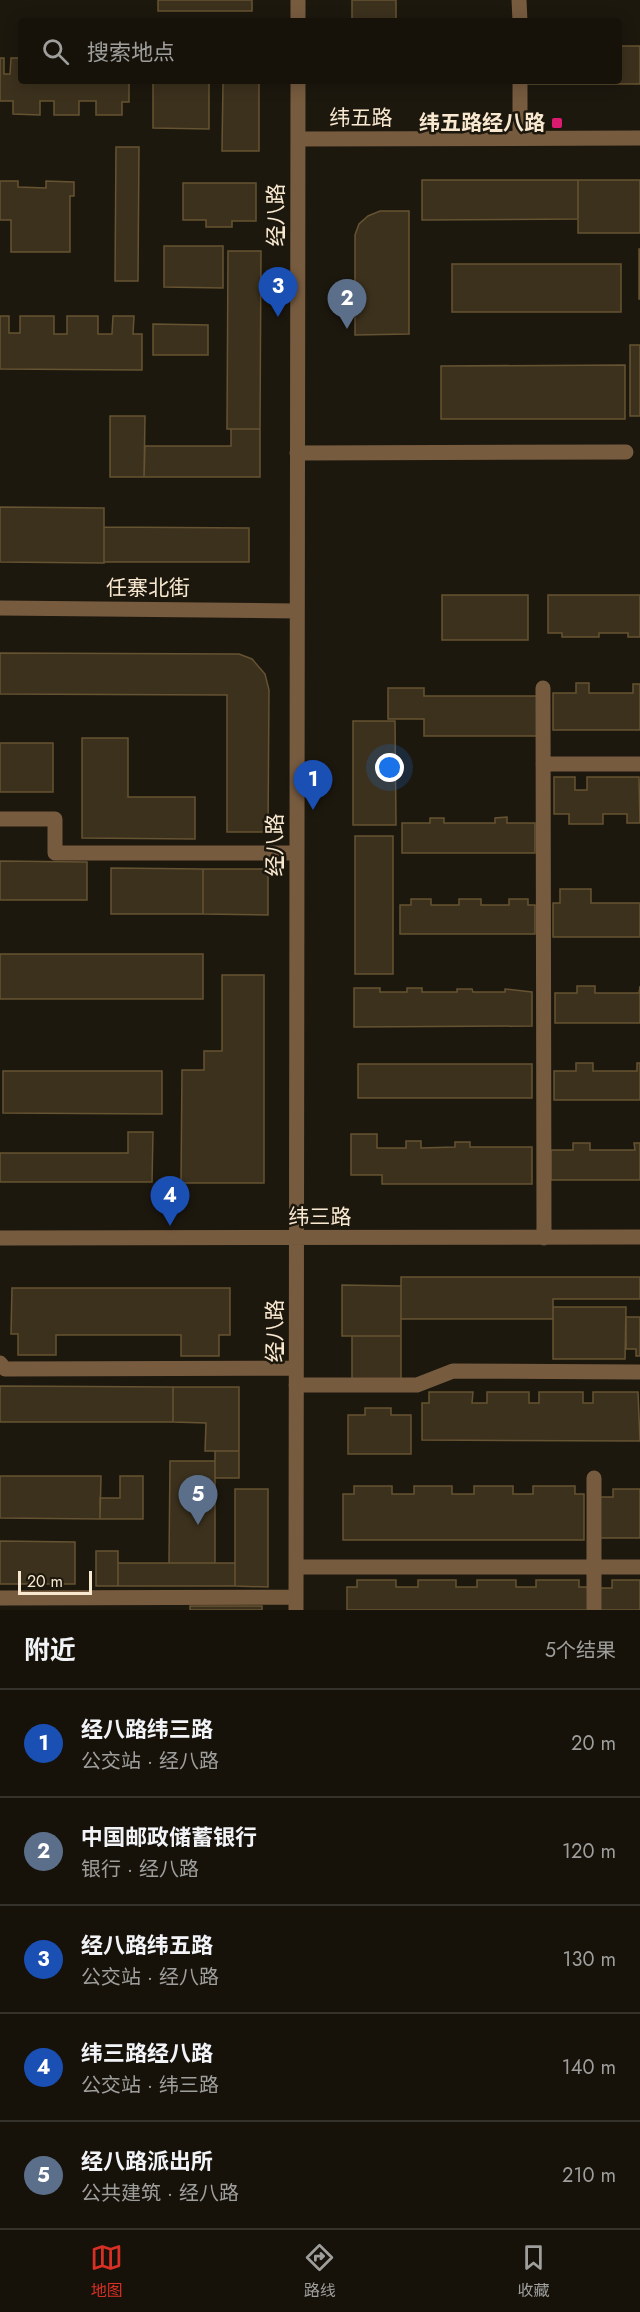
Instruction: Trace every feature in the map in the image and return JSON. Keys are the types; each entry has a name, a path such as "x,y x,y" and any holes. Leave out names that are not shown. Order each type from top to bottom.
{"street":[{"path":"298,0 298,18"},
{"path":"519,0 519,18"},
{"name":"经八路","path":"296,1603 298,84"},
{"path":"520,84 520,138"},
{"name":"纬五路","path":"298,139 640,138"},
{"path":"297,453 626,452"},
{"name":"任寨北街","path":"0,608 296,611"},
{"path":"543,688 544,1238"},
{"path":"543,764 640,764"},
{"path":"0,819 55,819 55,853 296,853"},
{"name":"纬三路","path":"0,1238 640,1237"},
{"path":"0,1363 5,1368 296,1368"},
{"path":"296,1385 417,1385 453,1371 640,1372"},
{"path":"594,1478 594,1610"},
{"path":"296,1567 640,1567"},
{"path":"0,1598 296,1603"}],"building":[{"path":"158,0 252,0 252,11 158,11"},
{"path":"352,0 396,0 396,18 352,18"},
{"path":"622,46 640,46 640,84 622,84"},
{"path":"0,58 4,58 4,74 10,74 11,58 18,58 18,84 129,84 129,102 122,102 122,115 96,115 96,101 79,101 79,115 54,115 54,101 40,101 40,115 13,114 13,101 0,101"},
{"path":"153,84 209,84 209,129 153,128"},
{"path":"223,84 259,84 259,151 222,151"},
{"path":"116,147 139,147 138,281 115,281"},
{"path":"422,180 578,180 578,219 422,220"},
{"path":"578,180 640,180 640,233 578,233"},
{"path":"0,181 18,181 18,187 46,188 46,181 74,182 74,196 70,196 70,252 11,252 11,220 0,220"},
{"path":"183,183 256,183 256,221 232,221 232,227 206,227 206,220 183,220"},
{"path":"380,211 409,211 409,334 355,335 355,235 359,224 368,216"},
{"path":"164,246 223,246 223,288 164,287"},
{"path":"640,249 640,299 639,299"},
{"path":"228,251 261,251 260,429 227,429"},
{"path":"452,264 621,264 621,312 452,312"},
{"path":"0,316 9,316 9,333 20,333 20,316 54,316 54,334 67,334 67,316 98,316 98,334 112,334 113,316 134,316 133,334 142,334 142,370 0,369"},
{"path":"153,324 208,325 208,355 153,355"},
{"path":"630,345 640,345 640,416 630,416"},
{"path":"625,365 625,419 441,419 441,366"},
{"path":"110,416 145,416 144,477 110,477"},
{"path":"231,429 260,429 260,477 144,477 145,446 231,446"},
{"path":"0,507 104,508 104,563 0,562"},
{"path":"104,527 249,528 249,562 104,562"},
{"path":"442,595 528,595 528,640 442,640"},
{"path":"548,595 640,595 640,637 628,637 628,633 599,633 599,637 562,637 562,633 548,633"},
{"path":"0,653 239,654 252,659 265,674 269,690 268,832 227,832 227,695 0,694"},
{"path":"576,683 589,683 589,693 633,693 633,684 640,684 640,730 553,730 553,693 576,693"},
{"path":"388,688 424,688 424,696 537,696 537,736 424,736 424,719 388,719"},
{"path":"353,721 395,721 396,825 353,825"},
{"path":"82,738 128,738 128,797 195,797 195,839 82,838"},
{"path":"0,743 53,743 53,792 0,792"},
{"path":"554,777 575,777 575,790 587,790 587,777 639,777 640,823 627,823 627,814 603,814 603,824 569,824 569,814 554,814"},
{"path":"507,817 507,823 535,823 535,853 402,853 402,823 430,823 430,818 444,818 444,823 495,823 495,818"},
{"path":"355,836 393,836 393,974 355,974"},
{"path":"0,861 87,862 87,900 0,900"},
{"path":"111,868 203,869 203,914 111,914"},
{"path":"203,869 268,869 268,915 203,914"},
{"path":"560,889 591,889 591,903 640,903 640,937 553,937 553,903 560,903"},
{"path":"411,899 431,899 431,905 459,905 459,899 481,899 481,905 509,905 509,899 528,899 528,905 535,905 535,934 400,934 400,905 411,905"},
{"path":"0,954 203,954 203,999 0,999"},
{"path":"222,975 264,975 264,1183 181,1183 182,1070 204,1070 204,1051 222,1051"},
{"path":"577,986 595,986 595,993 639,993 640,986 640,1023 555,1023 555,993 577,993"},
{"path":"354,988 380,988 380,992 407,992 407,988 422,988 422,992 457,992 457,989 472,989 473,992 505,992 505,989 532,992 532,1026 354,1027"},
{"path":"576,1063 593,1063 593,1071 637,1071 637,1063 640,1063 640,1100 554,1100 554,1071 576,1071"},
{"path":"358,1064 532,1064 532,1098 358,1098"},
{"path":"3,1071 162,1071 162,1114 3,1113"},
{"path":"128,1132 153,1132 152,1182 0,1182 0,1153 128,1153"},
{"path":"351,1134 377,1134 377,1148 406,1148 406,1141 421,1141 421,1148 455,1147 455,1142 470,1142 470,1147 532,1147 532,1184 382,1184 382,1175 351,1175"},
{"path":"573,1143 590,1143 590,1150 635,1150 634,1143 640,1143 640,1180 551,1180 551,1150 573,1150"},
{"path":"401,1277 640,1277 640,1299 553,1299 553,1319 401,1319"},
{"path":"342,1285 401,1286 401,1336 342,1336"},
{"path":"12,1288 230,1288 230,1335 219,1335 219,1356 181,1356 181,1335 56,1335 56,1355 18,1355 18,1334 11,1334"},
{"path":"553,1307 626,1307 625,1359 553,1359"},
{"path":"626,1317 640,1317 640,1356 636,1356 636,1349 626,1349"},
{"path":"352,1336 401,1336 401,1379 352,1379"},
{"path":"0,1386 173,1387 173,1422 0,1422"},
{"path":"173,1387 239,1387 239,1451 205,1451 206,1423 173,1422"},
{"path":"429,1392 473,1392 472,1403 487,1403 487,1392 529,1392 529,1403 539,1403 539,1392 583,1392 583,1403 593,1403 593,1392 638,1392 640,1441 422,1440 422,1403 429,1403"},
{"path":"365,1408 391,1408 391,1415 411,1415 411,1454 348,1454 348,1415 365,1415"},
{"path":"215,1451 239,1451 239,1478 215,1478"},
{"path":"170,1461 215,1461 215,1563 169,1563"},
{"path":"0,1476 101,1476 100,1519 0,1518"},
{"path":"120,1476 143,1476 143,1519 100,1519 100,1498 120,1498"},
{"path":"354,1486 392,1486 392,1494 414,1494 414,1486 452,1486 452,1494 474,1494 474,1486 513,1486 513,1494 533,1494 533,1486 575,1486 575,1494 584,1494 584,1540 343,1540 343,1494 354,1494"},
{"path":"235,1489 268,1489 268,1587 235,1586"},
{"path":"613,1489 640,1489 640,1538 600,1538 600,1497 613,1497"},
{"path":"0,1541 75,1542 75,1584 0,1584"},
{"path":"96,1551 118,1551 118,1586 96,1586"},
{"path":"118,1563 235,1563 235,1586 118,1586"},
{"path":"357,1580 396,1580 396,1587 418,1587 418,1580 456,1580 456,1587 477,1587 477,1580 516,1580 516,1587 536,1587 536,1580 579,1580 579,1587 588,1587 588,1610 347,1610 347,1587 357,1587"},
{"path":"612,1580 640,1580 640,1610 600,1610 600,1588 612,1588"},
{"path":"190,1606 262,1606 262,1610 190,1610"}],"place":[{"name":"纬五路经八路","path":"557,123"},
{"name":"经八路纬五路","path":"278,317"},
{"name":"中国邮政储蓄银行","path":"347,329"},
{"name":"经八路纬三路","path":"313,810"},
{"name":"纬三路经八路","path":"170,1226"},
{"name":"经八路派出所","path":"198,1525"}]}
